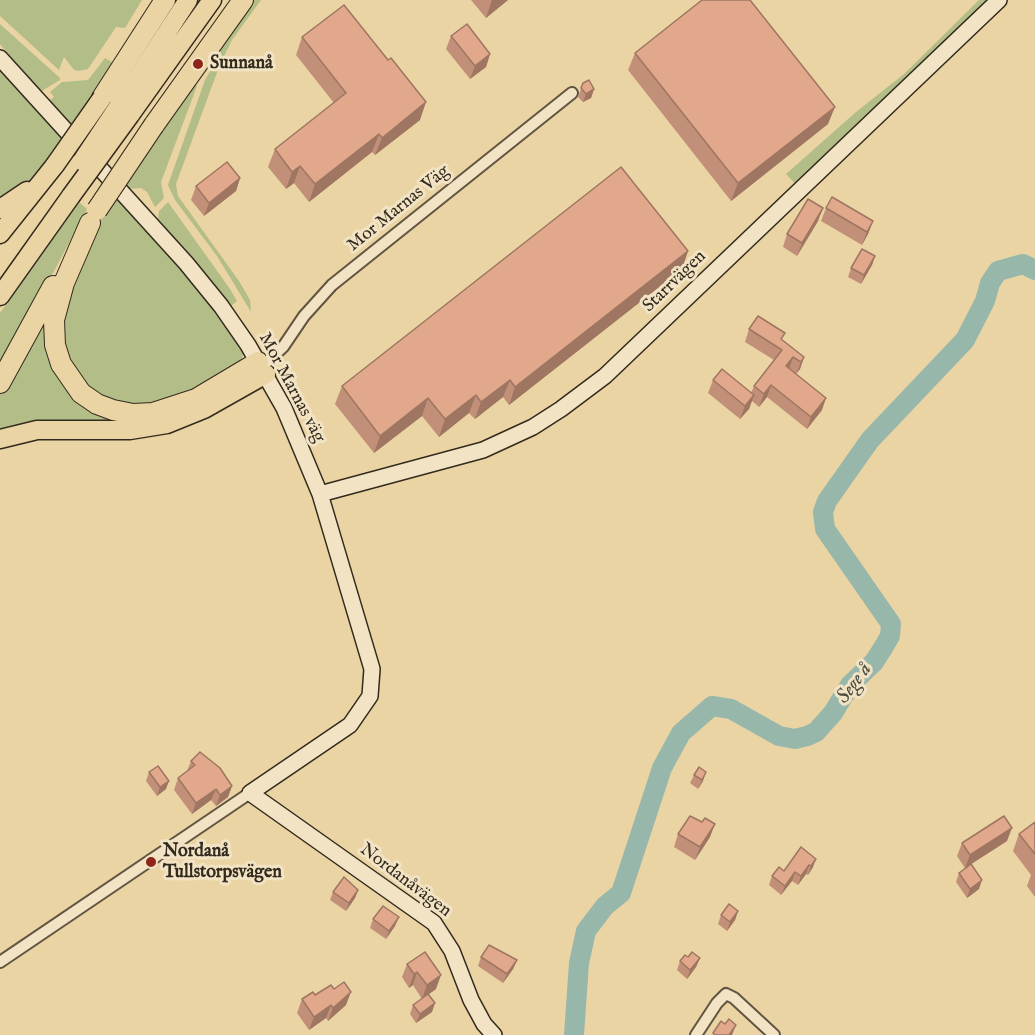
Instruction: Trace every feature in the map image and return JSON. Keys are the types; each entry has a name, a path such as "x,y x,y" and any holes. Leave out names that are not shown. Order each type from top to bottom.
{"highway":[{"path":"117,107 165,0"},
{"path":"0,384 67,258 93,216 154,125 244,0"},
{"path":"93,216 64,283 54,320 55,345 61,364 81,393 97,404 113,410 133,414 159,411 179,406 262,368"}],"main road":[{"path":"0,297 67,192 117,107 189,0"},
{"path":"0,209 17,199 117,107 212,0"},
{"path":"0,234 55,165"},
{"path":"0,282 67,192"},
{"path":"0,439 37,430 130,430 167,424 204,409 262,368"}],"street":[{"name":"Starrvägen","path":"320,494 483,450 533,427 561,410 606,376 999,0"},
{"name":"Mor Marnas väg","path":"0,58 186,263 221,306 262,368 293,426 320,494 372,669 370,696 350,725 250,793"},
{"name":"Mor Marnas Väg","path":"262,368 283,347 314,303 332,285 572,93"},
{"path":"0,962 250,793"},
{"name":"Nordanåvägen","path":"250,793 434,923 453,951 471,999 484,1024 494,1035"},
{"path":"696,1035 717,1003 726,994 734,998 774,1035"}],"green space":[{"path":"0,0 142,0 125,28 116,27 88,69 79,71 74,70 64,57 59,70 0,16"},
{"path":"254,0 261,0 232,40 219,67 176,184 178,196 239,281 250,300 251,312 217,256 175,200 168,185 205,80 215,63 211,60"},
{"path":"979,0 995,0 797,186 786,174 856,112 904,74"},
{"path":"0,24 60,80 40,92 0,44"},
{"path":"105,58 112,62 102,85 73,128 49,101 54,97 50,92 62,82 88,80"},
{"path":"0,69 65,140 42,170 0,204"},
{"path":"194,84 197,86 161,182 164,198 155,207 147,192 141,188 128,189 123,184"},
{"path":"115,193 204,294 244,351 241,362 170,405 114,405 78,382 59,337 80,258"},
{"path":"79,202 87,209 0,373 0,313"},
{"path":"168,202 230,289 237,301 231,306 158,219 159,211"},
{"path":"49,306 77,396 175,415 0,434 0,394"}],"building":[{"path":"702,0 750,0 835,107 738,183 635,53"},
{"path":"344,5 388,60 391,58 426,102 382,138 379,134 315,184 300,166 292,172 275,149 346,93 302,37"},
{"path":"467,24 490,54 475,66 451,36"},
{"path":"589,80 594,89 586,94 581,88 583,83"},
{"path":"227,162 240,178 209,203 196,186"},
{"path":"621,167 688,251 515,387 510,380 481,402 476,395 445,419 428,398 380,436 342,386"},
{"path":"832,197 873,221 867,232 826,208"},
{"path":"808,199 823,208 802,243 787,234"},
{"path":"862,249 875,256 864,275 851,268"},
{"path":"758,316 785,333 781,339 804,357 801,362 793,357 786,366 826,398 811,417 771,385 764,394 754,386 782,350 749,329"},
{"path":"722,369 754,395 745,406 713,380"},
{"path":"200,752 220,768 232,786 220,795 216,789 196,803 178,778 195,765 191,761"},
{"path":"158,766 169,781 160,787 149,772"},
{"path":"699,767 706,772 702,780 694,775"},
{"path":"690,816 702,822 705,818 715,824 700,847 678,834"},
{"path":"1004,816 1012,828 970,855 962,843"},
{"path":"1035,822 1035,854 1019,834"},
{"path":"801,847 816,859 801,876 795,872 785,886 772,876 779,867 784,871"},
{"path":"971,864 982,880 970,889 959,873"},
{"path":"344,877 358,890 349,903 333,892"},
{"path":"729,904 738,911 730,922 721,915"},
{"path":"383,906 399,917 389,931 373,919"},
{"path":"489,945 517,960 507,974 481,957"},
{"path":"425,952 441,975 427,985 417,972 414,974 407,964"},
{"path":"692,952 700,958 690,970 680,961"},
{"path":"344,982 351,992 333,1008 331,1005 314,1017 302,999 313,992 315,995 331,985 334,989"},
{"path":"428,994 435,1003 420,1014 413,1005"},
{"path":"729,1019 736,1025 729,1035 713,1033 721,1021 725,1024"}],"waterway":[{"name":"Sege å","path":"574,1035 579,963 586,931 605,906 621,893 662,768 681,733 712,706 731,709 779,736 795,739 807,736 816,732 833,713 850,685 874,662 883,648 890,636 891,624 825,529 823,512 827,501 870,440 965,340 985,301 990,283 998,271 1023,264 1035,270"}],"place":[{"name":"Sunnanå","path":"198,64"},
{"name":"Nordanå Tullstorpsvägen","path":"151,862"}]}
